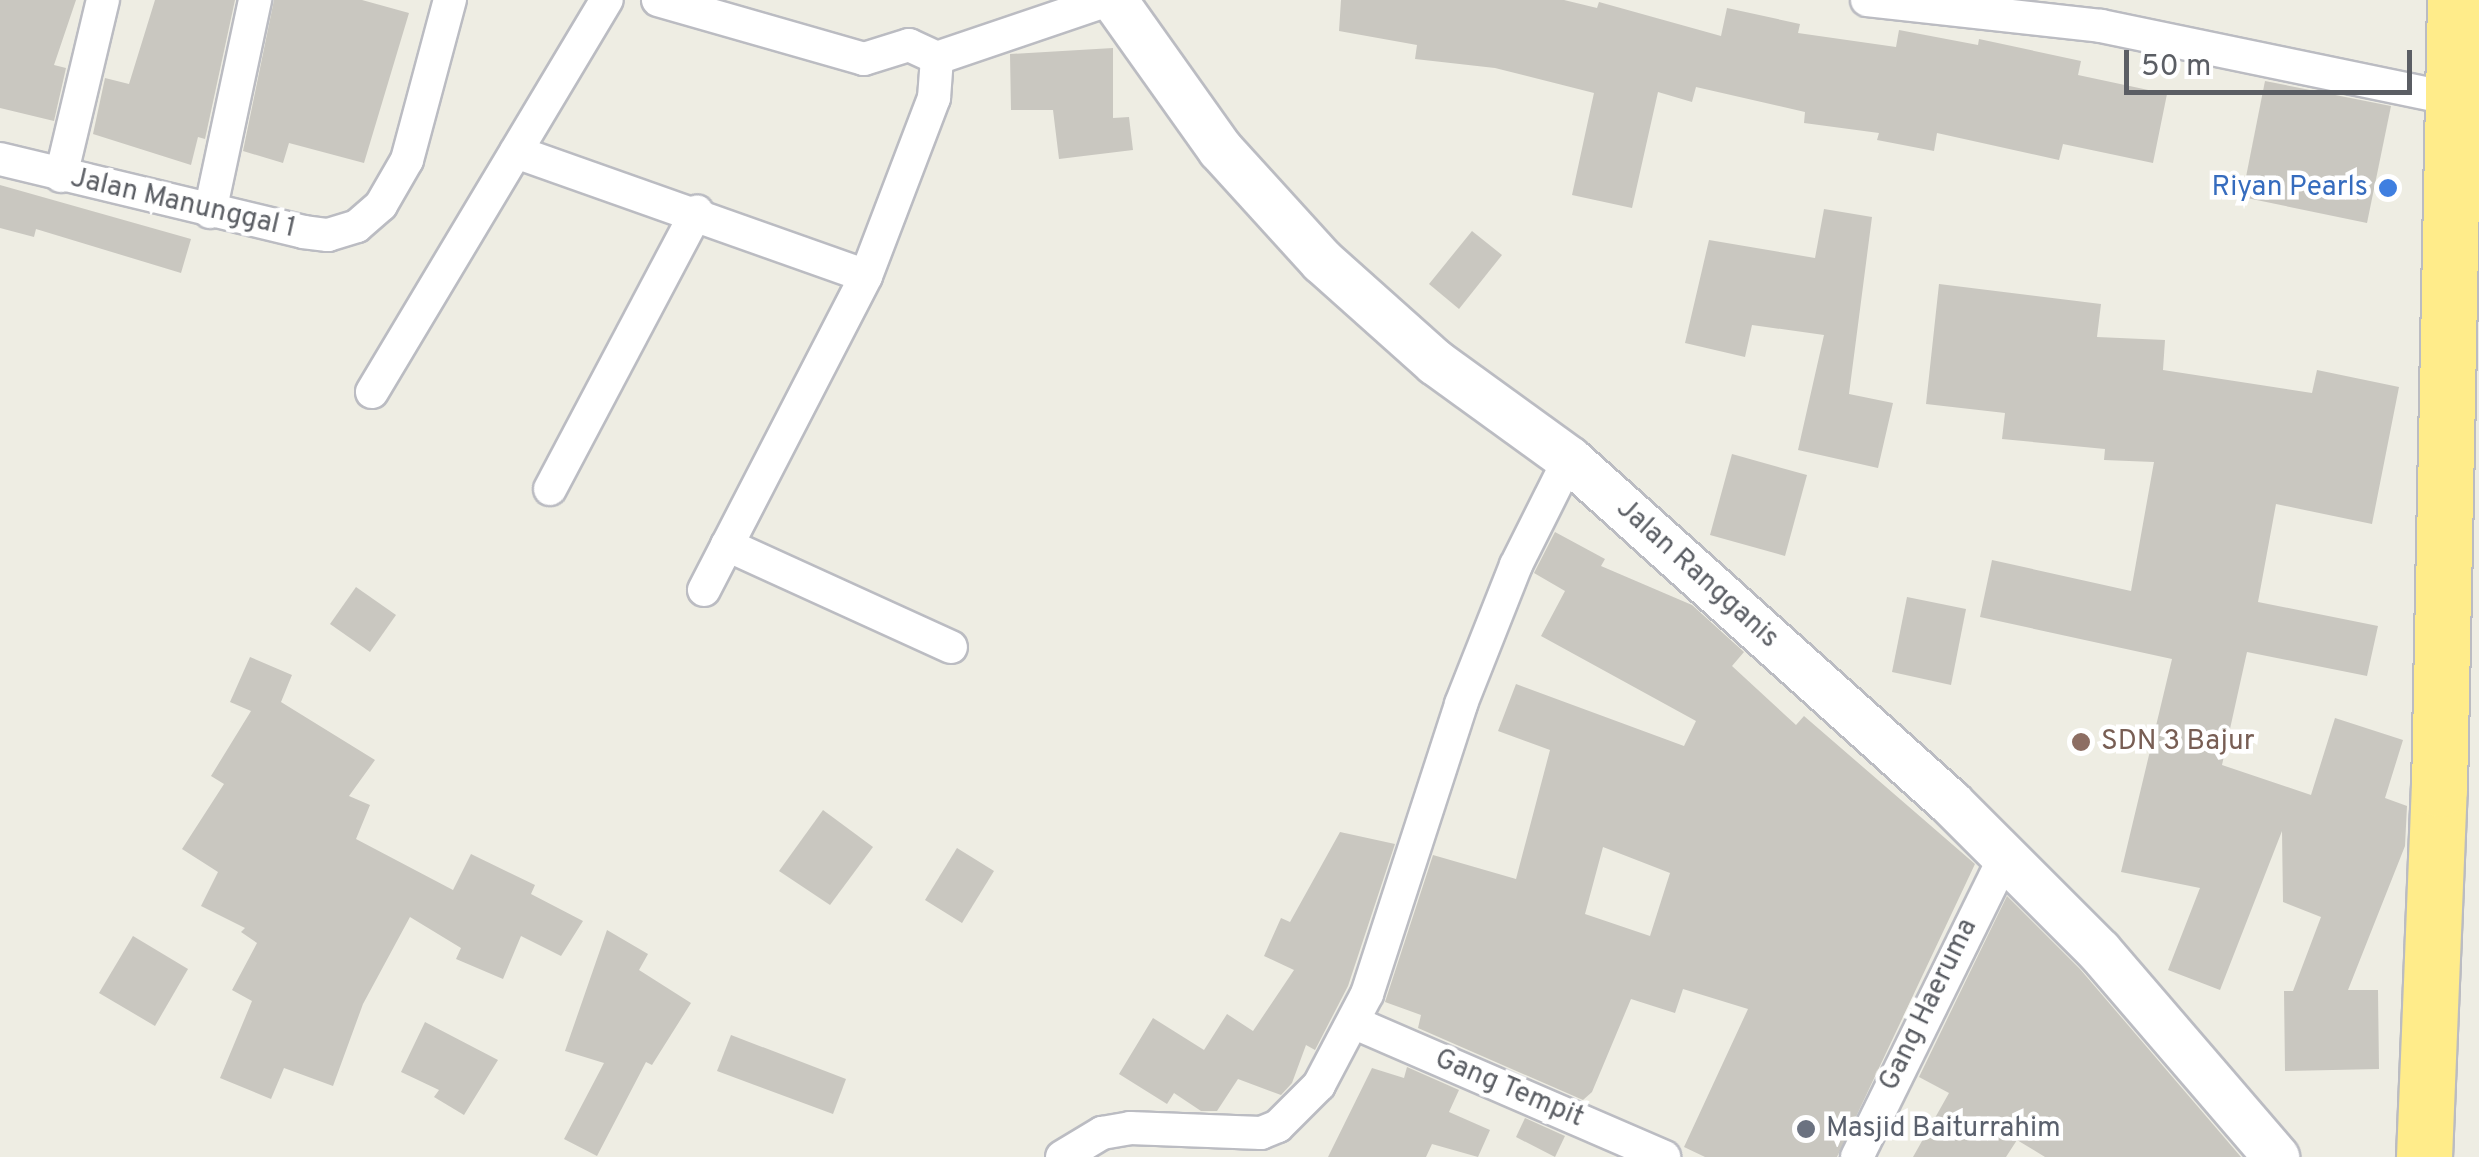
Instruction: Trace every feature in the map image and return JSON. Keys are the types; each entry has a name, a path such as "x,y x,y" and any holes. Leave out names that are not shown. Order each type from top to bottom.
{"highway":[{"path":"2424,1157 2439,789 2454,0"}],"street":[{"path":"61,176 103,0"},
{"path":"210,212 254,0"},
{"name":"Jalan Manunggal 1","path":"0,159 210,212 328,235 358,226 381,205 407,160 450,0"},
{"path":"372,392 607,0"},
{"path":"658,0 864,59 909,45 938,58 1111,0"},
{"name":"Jalan Rangganis","path":"1111,0 1220,149 1322,260 1435,362 1569,459 2005,856 2170,1028 2276,1157"},
{"path":"1867,0 2101,26 2450,98"},
{"path":"704,590 866,276 934,98 938,58"},
{"path":"516,152 696,212 866,276"},
{"path":"550,489 696,212"},
{"path":"1062,1157 1102,1133 1130,1128 1244,1136 1278,1126 1319,1085 1354,1023 1461,704 1516,566 1569,459"},
{"path":"727,545 951,647"},
{"name":"Gang Haeruma","path":"1857,1157 2005,856"},
{"name":"Gang Tempit","path":"1354,1023 1664,1157"}],"building":[{"path":"0,0 76,0 54,65 66,68 54,121 0,108"},
{"path":"155,0 235,0 205,139 198,137 191,165 93,134 105,78 129,84"},
{"path":"274,0 362,0 409,13 364,163 289,143 283,163 243,151"},
{"path":"1341,0 1564,0 1597,8 1599,2 1721,36 1727,8 1800,24 1798,33 1896,47 1899,30 1978,45 1979,39 2081,61 2078,75 2167,94 2153,163 2063,144 2059,160 1937,133 1934,151 1877,140 1879,133 1804,123 1805,112 1696,87 1692,102 1658,92 1632,208 1572,195 1594,93 1495,68 1415,59 1417,45 1339,31"},
{"path":"1113,48 1113,118 1129,117 1133,150 1059,159 1053,110 1011,110 1010,54"},
{"path":"2265,81 2391,106 2367,223 2242,197"},
{"path":"0,185 191,239 181,273 36,229 34,237 0,228"},
{"path":"1824,209 1872,217 1849,394 1893,403 1878,468 1798,450 1824,335 1752,325 1745,357 1685,343 1709,240 1815,258"},
{"path":"1472,231 1502,255 1459,309 1429,284"},
{"path":"1939,284 2101,304 2097,337 2165,340 2163,370 2312,393 2317,370 2399,387 2372,524 2276,504 2258,602 2378,626 2367,676 2247,652 2222,765 2311,795 2335,718 2403,740 2385,798 2407,806 2405,846 2348,990 2378,990 2379,1069 2285,1071 2284,991 2293,991 2321,917 2283,902 2282,831 2220,990 2168,970 2200,888 2121,872 2172,659 1980,617 1992,560 2131,591 2154,462 2104,460 2105,449 2002,439 2005,413 1926,404"},
{"path":"1732,454 1807,475 1785,556 1710,535"},
{"path":"1555,532 1605,559 1601,566 1692,605 1744,652 1732,666 1796,725 1804,716 1975,864 1837,1157 1705,1157 1684,1147 1748,1009 1683,989 1675,1013 1631,999 1592,1092 1583,1100 1418,1028 1421,1015 1385,1002 1433,855 1516,879 1550,750 1498,731 1516,684 1684,746 1696,721 1541,636 1565,591 1534,573","holes":["1603,847 1670,873 1650,936 1585,914"]},
{"path":"356,587 396,615 370,652 330,624"},
{"path":"1907,597 1966,609 1951,685 1892,672"},
{"path":"250,657 292,675 281,702 375,760 349,796 370,805 356,839 453,890 471,854 535,885 531,894 583,921 561,956 521,936 503,979 456,959 461,948 410,917 363,1004 333,1086 284,1068 271,1099 220,1078 252,1001 232,990 257,943 241,932 245,928 201,906 218,872 182,849 224,784 211,776 251,711 230,702"},
{"path":"823,810 873,847 830,905 779,871"},
{"path":"1340,832 1395,844 1348,986 1315,1050 1306,1045 1292,1083 1281,1095 1238,1079 1217,1111 1201,1111 1174,1093 1167,1104 1119,1074 1153,1018 1204,1050 1227,1014 1253,1031 1294,970 1264,956 1281,918 1290,922"},
{"path":"957,848 994,871 962,923 925,900"},
{"path":"2007,896 2080,969 2241,1157 2045,1157 2017,1140 2006,1157 1913,1157 1949,1093 1919,1077"},
{"path":"607,930 648,954 639,970 691,1003 652,1065 646,1062 597,1156 564,1139 604,1063 565,1051"},
{"path":"133,936 188,969 155,1026 99,993"},
{"path":"425,1022 498,1060 464,1115 434,1097 439,1090 401,1072"},
{"path":"731,1035 846,1079 833,1114 717,1071"},
{"path":"1407,1067 1459,1090 1449,1112 1490,1130 1478,1157 1432,1144 1426,1157 1328,1157 1372,1068 1404,1078"},
{"path":"1525,1118 1565,1136 1555,1157 1516,1137"}],"place":[{"name":"Riyan Pearls","path":"2388,188"},
{"name":"SDN 3 Bajur","path":"2081,742"},
{"name":"Masjid Baiturrahim","path":"1806,1129"}]}
